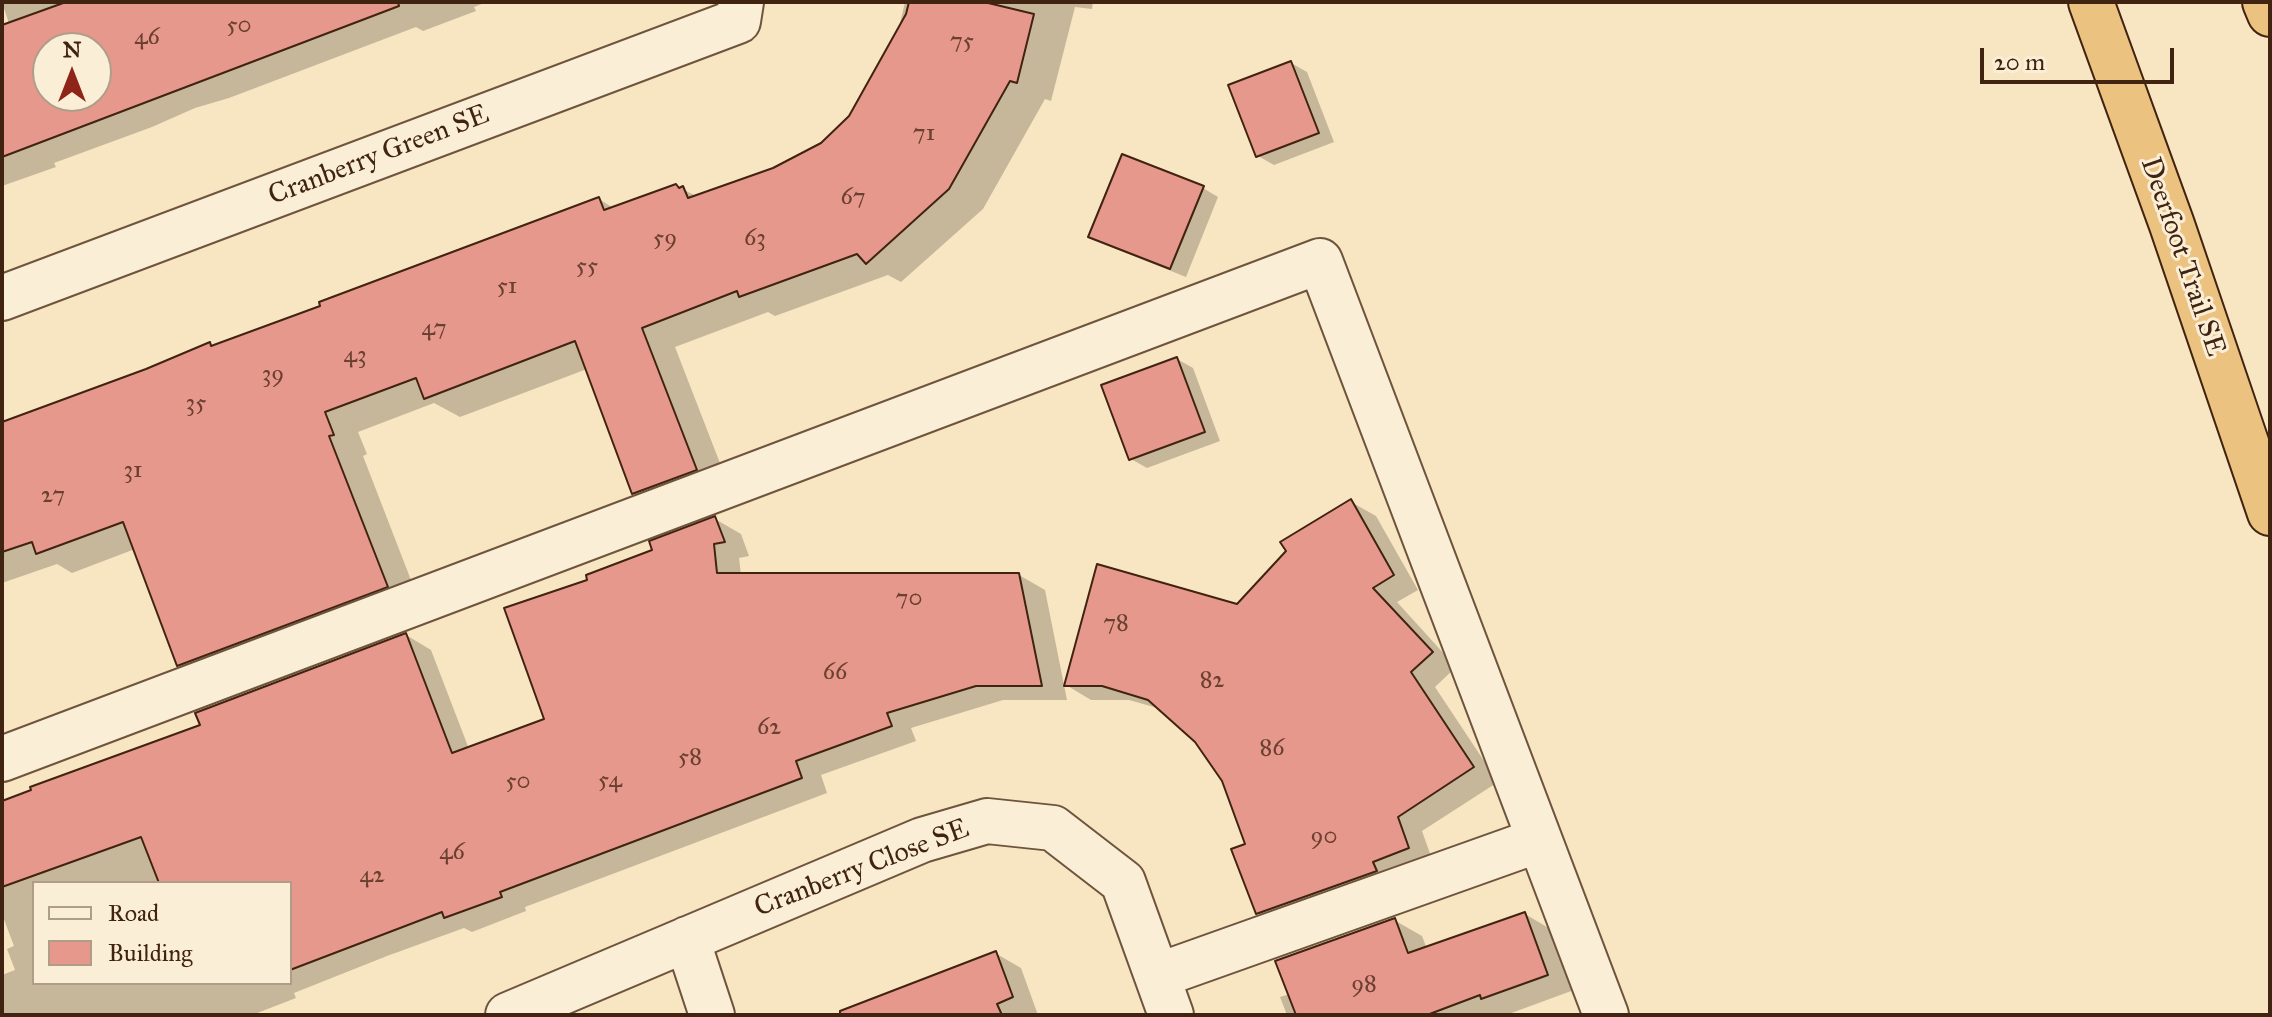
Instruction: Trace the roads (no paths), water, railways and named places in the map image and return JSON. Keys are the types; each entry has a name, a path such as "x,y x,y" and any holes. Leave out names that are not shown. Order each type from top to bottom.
{"highway":[{"name":"Deerfoot Trail SE","path":"2091,2 2172,225 2270,513"},
{"path":"2265,2 2270,14"}],"street":[{"name":"Cranberry Green SE","path":"2,298 738,21 741,2"},
{"path":"2,759 1320,261 1606,1015"},
{"name":"Cranberry Close SE","path":"508,1015 922,840 987,821 1053,828 1123,882 1164,995"},
{"path":"1164,995 1539,840"},
{"path":"687,939 712,1015"}]}
